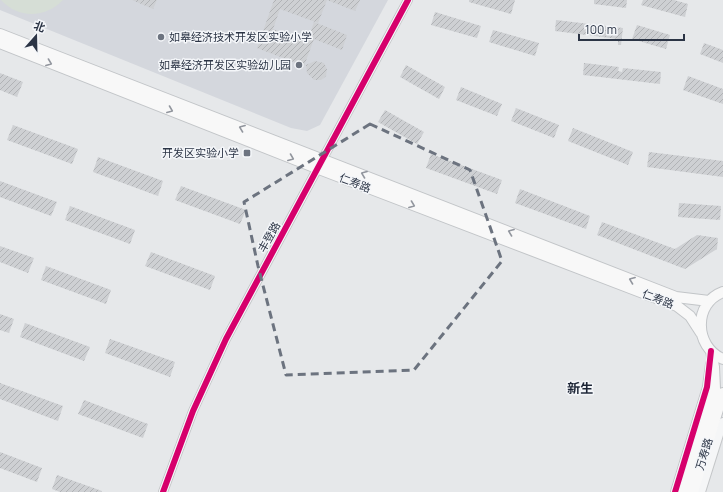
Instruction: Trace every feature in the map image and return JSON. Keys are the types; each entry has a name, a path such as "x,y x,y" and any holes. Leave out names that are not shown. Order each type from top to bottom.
{"main road":[{"name":"仁寿路","path":"0,34 676,297 709,301"},
{"name":"仁寿路","path":"0,43 319,169 677,306 690,316 711,351"},
{"path":"701,333 700,322 703,311 709,301 721,291"},
{"path":"711,351 723,359"},
{"name":"万寿路","path":"683,492 715,389 714,367 711,351"},
{"name":"万寿路","path":"692,492 723,393"}],"street":[{"name":"丰登路","path":"163,492 209,373 251,291 319,169 408,0"},
{"path":"675,492 707,387 711,351"},
{"path":"701,492 723,422"}],"highlighted area":[{"path":"370,124 470,170 502,261 414,370 286,375 258,266 244,202"}],"shaded area":[{"path":"0,0 388,0 320,125 307,131 291,128 0,10"},
{"path":"1,0 63,0 49,10 32,14 15,11"}],"building":[{"path":"132,0 157,0 153,9"},
{"path":"274,0 327,0 318,23 280,9 273,29 307,42 314,22 347,35 342,50 314,39 304,66 257,48"},
{"path":"327,0 360,0 355,11"},
{"path":"469,0 515,0 511,14 469,2"},
{"path":"594,0 627,0 626,8 594,4"},
{"path":"643,0 674,0 688,4 685,17 641,5"},
{"path":"435,12 481,26 477,38 431,25"},
{"path":"556,20 623,28 621,45 618,45 618,39 555,31"},
{"path":"637,25 670,35 666,49 632,39"},
{"path":"493,30 539,43 535,56 489,42"},
{"path":"704,43 723,50 723,63 700,54"},
{"path":"315,61 324,63 327,69 326,76 321,80 314,80 307,73 306,65"},
{"path":"584,63 619,67 618,71 622,72 623,68 661,72 660,84 583,75"},
{"path":"406,65 445,87 439,99 400,77"},
{"path":"0,73 23,82 17,97 0,90"},
{"path":"688,76 723,89 723,104 683,90"},
{"path":"461,87 502,104 497,116 456,100"},
{"path":"516,108 559,125 554,138 511,121"},
{"path":"385,110 424,132 417,144 378,122"},
{"path":"13,125 78,149 72,164 7,140"},
{"path":"573,128 633,152 628,165 568,141"},
{"path":"649,152 723,161 723,177 647,167"},
{"path":"431,154 502,180 497,194 426,168"},
{"path":"98,157 163,181 158,196 93,172"},
{"path":"0,181 57,202 51,216 0,197"},
{"path":"181,186 246,210 240,224 175,200"},
{"path":"520,189 590,216 586,229 515,203"},
{"path":"679,203 721,206 720,220 678,217"},
{"path":"70,206 135,230 130,244 65,220"},
{"path":"602,222 675,249 697,235 718,238 717,249 685,269 597,235"},
{"path":"0,246 34,258 28,273 0,262"},
{"path":"151,252 215,276 210,290 145,266"},
{"path":"46,266 111,290 106,304 41,280"},
{"path":"0,314 14,319 9,333 0,330"},
{"path":"25,323 90,347 84,361 20,337"},
{"path":"110,339 175,362 170,377 105,353"},
{"path":"0,383 63,406 58,421 0,399"},
{"path":"84,400 148,424 143,438 78,414"},
{"path":"0,452 42,468 37,482 0,468"},
{"path":"57,475 102,492 60,492 52,489"}],"cycle path":[{"path":"163,492 193,411 226,339 408,0"},
{"path":"675,492 707,387 711,351"}],"place":[{"name":"如皋经济技术开发区实验小学","path":"161,37"},
{"name":"如皋经济开发区实验幼儿园","path":"299,65"},
{"name":"开发区实验小学","path":"247,153"}],"district":[{"name":"新生","path":"580,388"}]}
